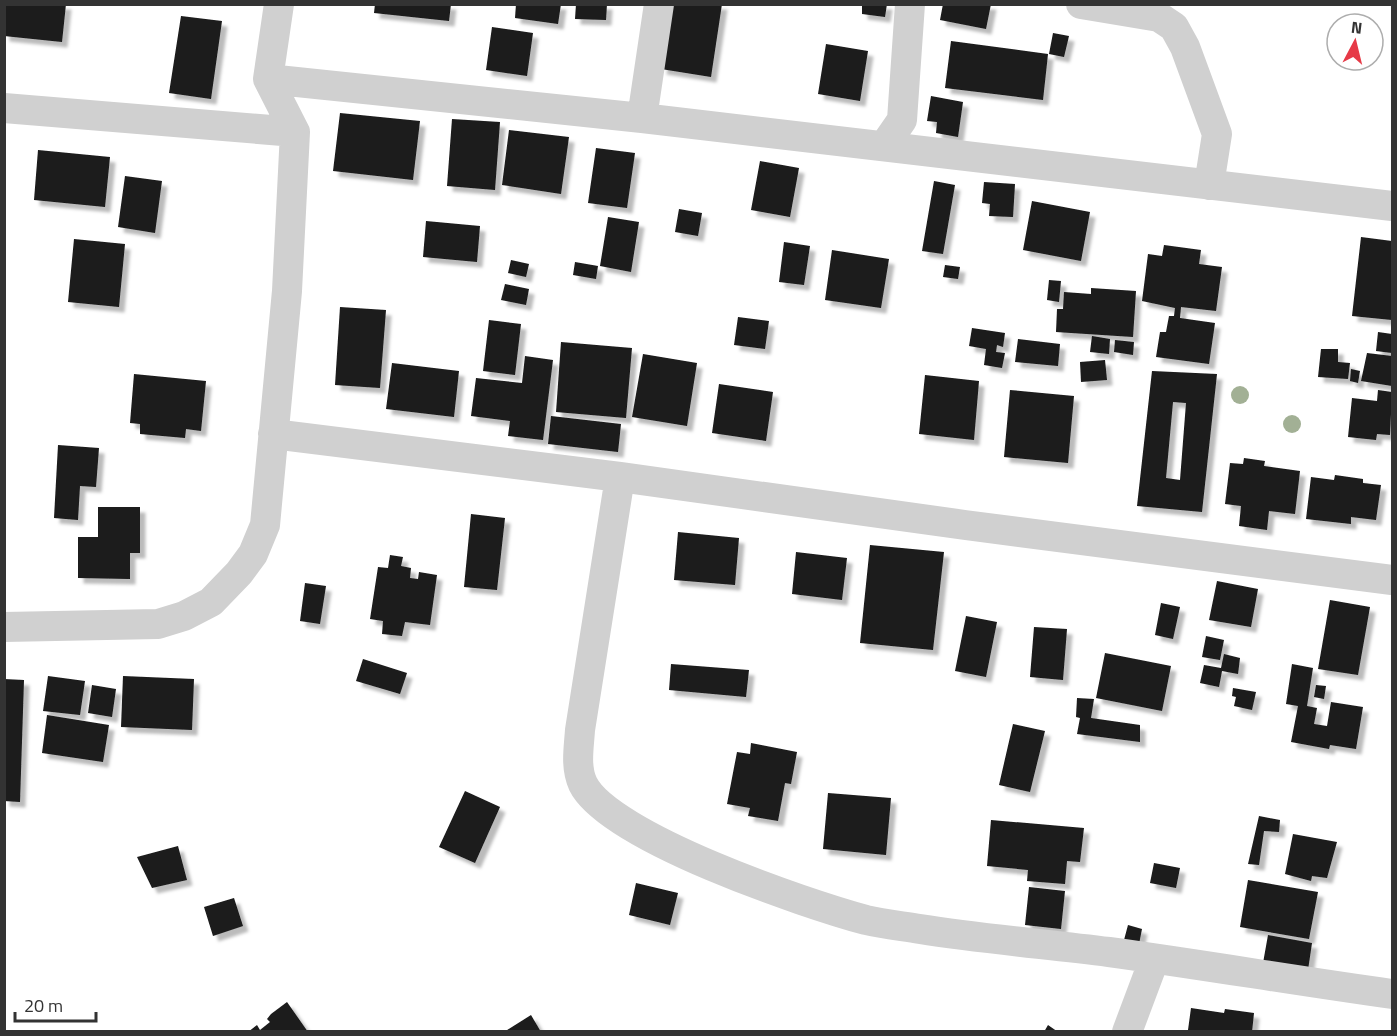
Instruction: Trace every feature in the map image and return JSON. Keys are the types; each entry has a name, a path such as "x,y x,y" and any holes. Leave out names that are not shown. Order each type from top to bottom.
{"street":[{"path":"4,627 158,624 184,616 211,602 253,554 265,525 287,291 295,132 268,79 279,4"},
{"path":"642,118 659,4"},
{"path":"884,146 902,120 910,4"},
{"path":"1081,4 1159,17 1174,27 1185,47 1216,134 1209,185"},
{"path":"268,79 642,118 1392,206"},
{"path":"4,108 295,132"},
{"path":"273,434 620,477 965,525 1392,580"},
{"path":"620,477 580,730 578,768 583,785 598,802 622,821 662,844 749,881 867,920 971,937 1392,994"},
{"path":"1127,1032 1154,960"}],"building":[{"path":"4,4 66,4 62,42 4,36"},
{"path":"375,4 451,4 449,21 374,13"},
{"path":"516,4 561,4 558,24 515,18"},
{"path":"576,4 607,4 606,20 575,19"},
{"path":"671,4 722,4 711,77 661,69"},
{"path":"862,4 887,4 885,17 862,14"},
{"path":"943,4 991,4 986,29 940,20"},
{"path":"181,16 222,21 211,99 169,93"},
{"path":"492,27 533,33 527,76 486,70"},
{"path":"1053,33 1069,36 1064,57 1049,54"},
{"path":"951,41 1048,54 1043,100 945,88"},
{"path":"826,44 868,51 860,101 818,94"},
{"path":"931,96 963,102 958,137 936,133 937,122 927,121"},
{"path":"340,113 420,121 413,180 333,171"},
{"path":"452,119 500,122 495,190 447,186"},
{"path":"509,130 569,137 561,194 502,185"},
{"path":"596,148 635,153 627,208 588,203"},
{"path":"38,150 110,157 105,207 34,200"},
{"path":"760,161 799,168 790,217 751,210"},
{"path":"125,176 162,181 155,233 118,227"},
{"path":"934,181 955,185 943,254 922,251"},
{"path":"984,182 1015,184 1013,217 989,216 990,204 982,203"},
{"path":"1032,201 1090,212 1081,261 1023,250"},
{"path":"679,209 702,213 698,236 675,232"},
{"path":"608,217 639,222 631,272 600,266"},
{"path":"426,221 480,226 477,262 423,257"},
{"path":"1361,237 1392,241 1392,320 1352,316"},
{"path":"74,239 125,244 119,307 68,302"},
{"path":"784,242 810,246 804,285 779,282"},
{"path":"1164,245 1201,250 1199,264 1222,267 1216,311 1181,307 1180,318 1215,323 1209,364 1156,357 1160,332 1166,332 1169,316 1174,316 1175,308 1142,301 1148,254 1162,256"},
{"path":"832,250 889,259 881,308 825,300"},
{"path":"511,260 529,264 526,277 508,273"},
{"path":"575,262 598,266 596,279 573,275"},
{"path":"945,265 960,267 958,279 943,277"},
{"path":"1049,280 1061,281 1059,302 1047,300"},
{"path":"505,284 529,289 526,305 501,300"},
{"path":"1091,288 1136,291 1133,337 1056,332 1057,309 1063,309 1064,292 1091,294"},
{"path":"340,307 386,310 380,388 335,385"},
{"path":"738,317 769,321 765,349 734,345"},
{"path":"489,320 521,324 515,375 483,371"},
{"path":"972,328 1005,333 1003,347 997,345 996,352 1005,353 1002,368 984,365 986,349 969,346"},
{"path":"1378,332 1392,334 1392,353 1376,351"},
{"path":"1092,336 1110,339 1109,354 1090,352"},
{"path":"1018,339 1060,344 1058,366 1015,362"},
{"path":"1115,340 1134,342 1133,355 1114,352"},
{"path":"561,342 632,348 626,418 556,412"},
{"path":"1321,349 1338,349 1338,362 1350,363 1348,379 1318,377"},
{"path":"1367,353 1392,356 1392,386 1361,381"},
{"path":"643,354 697,363 687,426 632,417"},
{"path":"525,356 553,360 543,440 508,436 510,421 471,416 476,378 522,383"},
{"path":"1105,360 1107,380 1081,382 1080,362"},
{"path":"392,363 459,371 454,417 386,409"},
{"path":"1351,369 1360,371 1358,383 1350,381"},
{"path":"1152,371 1217,374 1202,512 1137,506","holes":["1173,402 1186,403 1180,480 1166,478"]},
{"path":"134,374 206,381 201,431 186,429 185,438 140,434 140,424 130,423"},
{"path":"925,375 979,381 974,440 919,434"},
{"path":"719,384 773,392 766,441 712,433"},
{"path":"1010,390 1074,396 1068,463 1004,457"},
{"path":"1378,390 1392,392 1390,435 1377,434 1376,440 1348,437 1352,398 1377,401"},
{"path":"551,416 621,424 618,452 548,444"},
{"path":"58,445 99,448 96,487 80,486 78,520 54,518"},
{"path":"1244,458 1265,461 1264,466 1300,471 1295,514 1269,511 1267,530 1239,526 1241,506 1225,504 1230,463 1243,464"},
{"path":"1335,475 1363,479 1363,483 1381,485 1376,520 1351,517 1351,524 1306,519 1311,477 1334,480"},
{"path":"98,507 140,507 140,553 130,553 130,579 78,578 78,537 98,537"},
{"path":"471,514 505,518 497,590 464,587"},
{"path":"678,532 739,538 735,585 674,580"},
{"path":"870,545 944,552 933,650 860,643"},
{"path":"796,552 847,558 842,600 792,594"},
{"path":"390,555 403,557 401,566 411,568 410,578 418,579 419,572 437,575 430,625 405,622 402,636 382,634 383,621 370,619 378,567 388,568"},
{"path":"1217,581 1258,589 1251,627 1209,620"},
{"path":"305,583 326,586 320,624 300,621"},
{"path":"1330,600 1370,607 1358,675 1318,669"},
{"path":"1161,603 1180,607 1173,639 1155,635"},
{"path":"966,616 997,622 986,677 955,671"},
{"path":"1034,627 1067,629 1063,680 1030,677"},
{"path":"1206,636 1224,640 1220,660 1202,657"},
{"path":"1105,653 1171,666 1162,711 1096,698"},
{"path":"1224,654 1240,658 1238,674 1222,671 1219,687 1200,683 1204,665 1221,668"},
{"path":"363,659 407,673 400,694 356,681"},
{"path":"671,664 749,670 746,697 669,690"},
{"path":"1292,664 1313,668 1307,706 1317,708 1314,724 1327,726 1331,702 1363,707 1356,749 1330,745 1329,749 1291,742 1298,706 1286,704"},
{"path":"48,676 85,681 80,715 43,711"},
{"path":"123,676 194,679 192,730 121,727"},
{"path":"4,679 24,680 20,802 4,801"},
{"path":"92,685 116,689 112,717 88,713"},
{"path":"1316,685 1326,686 1324,699 1314,697"},
{"path":"1233,688 1256,692 1252,710 1234,706 1236,697 1232,696"},
{"path":"1077,698 1094,699 1091,718 1140,725 1140,742 1077,734 1080,718 1076,717"},
{"path":"47,715 109,725 103,762 42,753"},
{"path":"1013,724 1045,731 1030,792 999,785"},
{"path":"751,743 797,752 791,784 785,783 778,821 748,816 750,808 727,804 737,752 750,754"},
{"path":"465,791 500,807 475,863 439,847"},
{"path":"828,793 891,798 886,855 823,849"},
{"path":"1259,816 1280,820 1279,832 1264,831 1259,865 1248,864"},
{"path":"991,820 1084,828 1080,862 1067,861 1065,884 1027,881 1028,870 987,866"},
{"path":"1293,834 1337,842 1327,878 1312,876 1311,881 1285,874"},
{"path":"178,846 187,880 152,888 137,857"},
{"path":"1154,863 1180,868 1176,888 1150,883"},
{"path":"1248,880 1318,892 1309,939 1240,927"},
{"path":"636,883 678,893 670,925 629,915"},
{"path":"1029,887 1065,891 1061,929 1025,925"},
{"path":"234,898 243,926 213,936 204,907"},
{"path":"1128,925 1142,929 1139,944 1124,940"},
{"path":"1268,935 1312,943 1308,970 1263,963"},
{"path":"287,1002 308,1032 248,1032 257,1025 260,1030 270,1022 267,1019 271,1014"},
{"path":"1191,1008 1224,1013 1225,1009 1254,1013 1252,1032 1188,1030"},
{"path":"531,1015 541,1032 504,1032"},
{"path":"1048,1025 1058,1032 1044,1032"}]}
